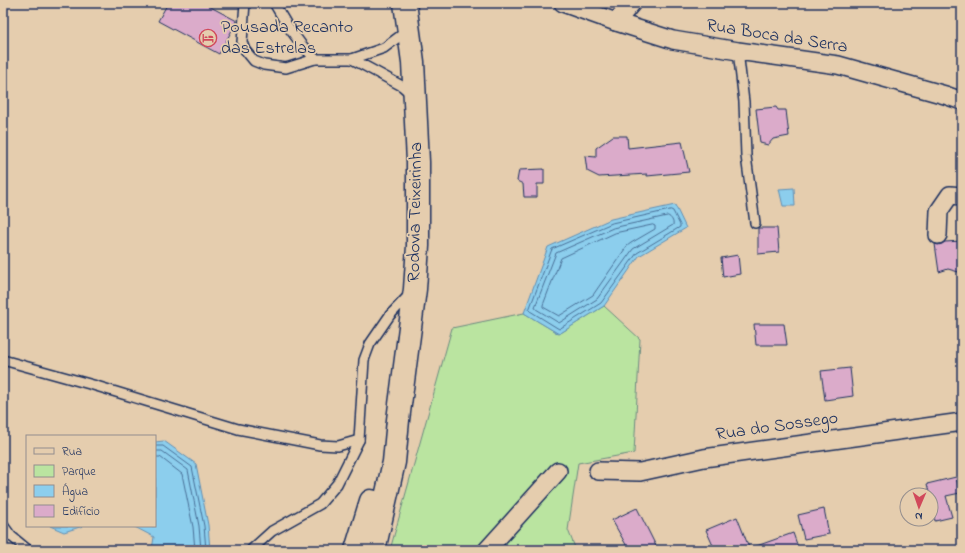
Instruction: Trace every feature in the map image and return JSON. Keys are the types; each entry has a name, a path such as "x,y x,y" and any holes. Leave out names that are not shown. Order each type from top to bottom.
{"main road":[{"name":"Rodovia Teixeirinha","path":"374,550 394,462 415,289 418,246 418,162 415,97 413,62 405,3"},
{"name":"Rodovia Teixeirinha","path":"356,550 398,420"}],"street":[{"name":"Rua Boca da Serra","path":"563,3 673,40 838,65 962,101"},
{"path":"616,22 632,3"},
{"path":"938,235 939,211 950,195 962,196"},
{"name":"Rua do Sossego","path":"598,471 640,472 704,458 817,441 962,422"},
{"path":"487,550 558,471"}],"lane":[{"path":"245,3 242,42 244,50 254,61 264,65 286,68 315,59 352,59 384,48 409,29"},
{"path":"274,3 287,25 301,44 315,59"},
{"path":"738,51 744,102 746,156 755,223"},
{"path":"352,59 402,86 415,97"},
{"path":"251,550 272,531 320,504 337,484 359,440 364,360 370,344 390,314 415,289"},
{"path":"3,360 238,429 320,446 338,446 359,440"},
{"path":"3,525 11,536 28,550"}],"green space":[{"path":"604,306 640,339 634,453 578,463 568,530 576,550 390,550 452,328 524,313 559,334"}],"water":[{"path":"794,188 795,206 783,206 779,189"},
{"path":"675,205 686,228 639,256 604,306 559,334 524,313 548,247 611,219"},
{"path":"164,441 196,464 208,525 210,550 152,550 154,537 135,527 156,527 156,442"},
{"path":"52,527 80,527 64,532"}],"building":[{"name":"Pousada Recanto das Estrelas","path":"168,3 203,3 237,21 219,54 158,21"},
{"path":"776,107 778,110 786,110 789,136 773,139 768,145 760,143 756,109"},
{"path":"613,136 627,136 628,148 682,142 689,172 647,176 647,174 599,177 587,171 585,156 596,157 596,148"},
{"path":"544,169 544,184 537,184 537,197 524,197 523,184 517,181 519,170"},
{"path":"758,228 777,228 779,252 758,254"},
{"path":"962,241 962,273 948,269 939,272 935,244 938,245 945,242"},
{"path":"738,255 740,274 723,277 721,258"},
{"path":"754,324 784,324 787,345 756,345"},
{"path":"850,368 853,396 825,400 821,371"},
{"path":"956,477 960,493 946,496 952,517 939,520 939,487 928,487 927,484"},
{"path":"637,508 658,550 629,550 612,520"},
{"path":"824,509 829,534 804,539 798,515"},
{"path":"737,517 750,550 715,550 706,530"},
{"path":"793,533 799,550 752,550 751,548"}],"place":[{"name":"Pousada Recanto das Estrelas","path":"208,38"}]}
